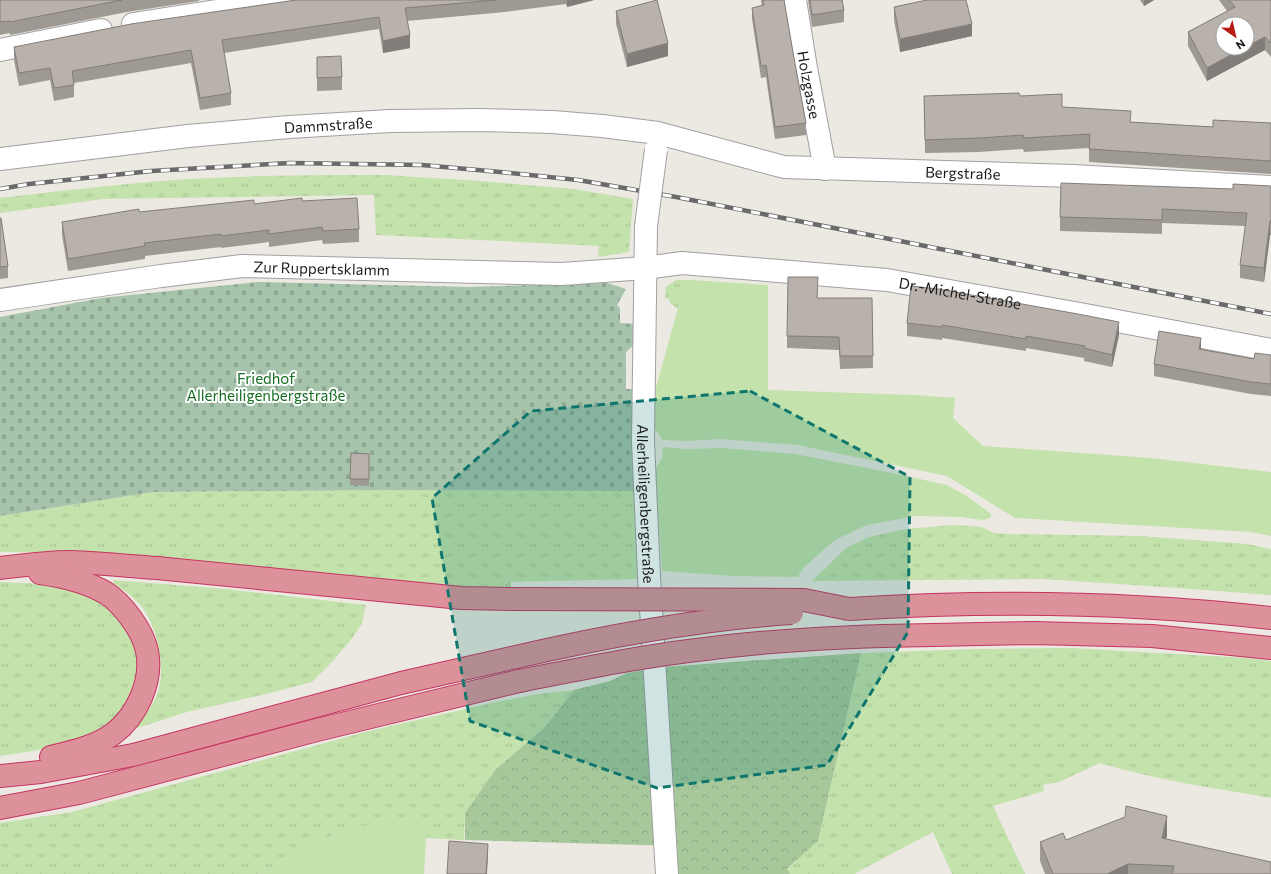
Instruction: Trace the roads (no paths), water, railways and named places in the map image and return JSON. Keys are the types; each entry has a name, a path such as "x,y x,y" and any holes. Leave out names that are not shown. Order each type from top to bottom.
{"highway":[{"path":"0,568 32,564 71,562 157,568 461,598 804,600 849,609"},
{"path":"0,568 62,576 82,582 106,593 126,610 138,629 147,651 148,674 143,696 130,717 113,734 88,747 66,754 0,763"},
{"path":"0,776 41,772 133,755 401,683 516,656 600,638 701,622 775,614 849,609 972,604 1062,604 1151,608 1271,618"},
{"path":"0,808 79,793 317,730 520,681 642,658 704,649 764,642 883,636 1034,633 1152,636 1271,648"},
{"path":"0,798 79,793"}],"street":[{"path":"0,50 129,24 288,0"},
{"name":"Holzgasse","path":"795,0 825,169"},
{"name":"Dammstraße","path":"0,159 188,136 289,126 390,121 479,120 552,122 602,126 657,142"},
{"name":"Bergstraße","path":"657,142 784,167 1073,176 1271,187"},
{"name":"Allerheiligenbergstraße","path":"657,142 646,226 645,268 652,320 644,449 650,584 667,874"},
{"name":"Dr.-Michel-Straße","path":"645,268 682,263 887,280 1271,350"},
{"name":"Zur Ruppertsklamm","path":"0,300 161,276 242,266 562,274 645,268"}],"railway":[{"path":"0,189 29,184 151,171 290,163 422,165 500,172 578,180 676,197 1271,314"}],"park label":[{"name":"Friedhof Allerheiligenbergstraße","path":"266,386"}]}
